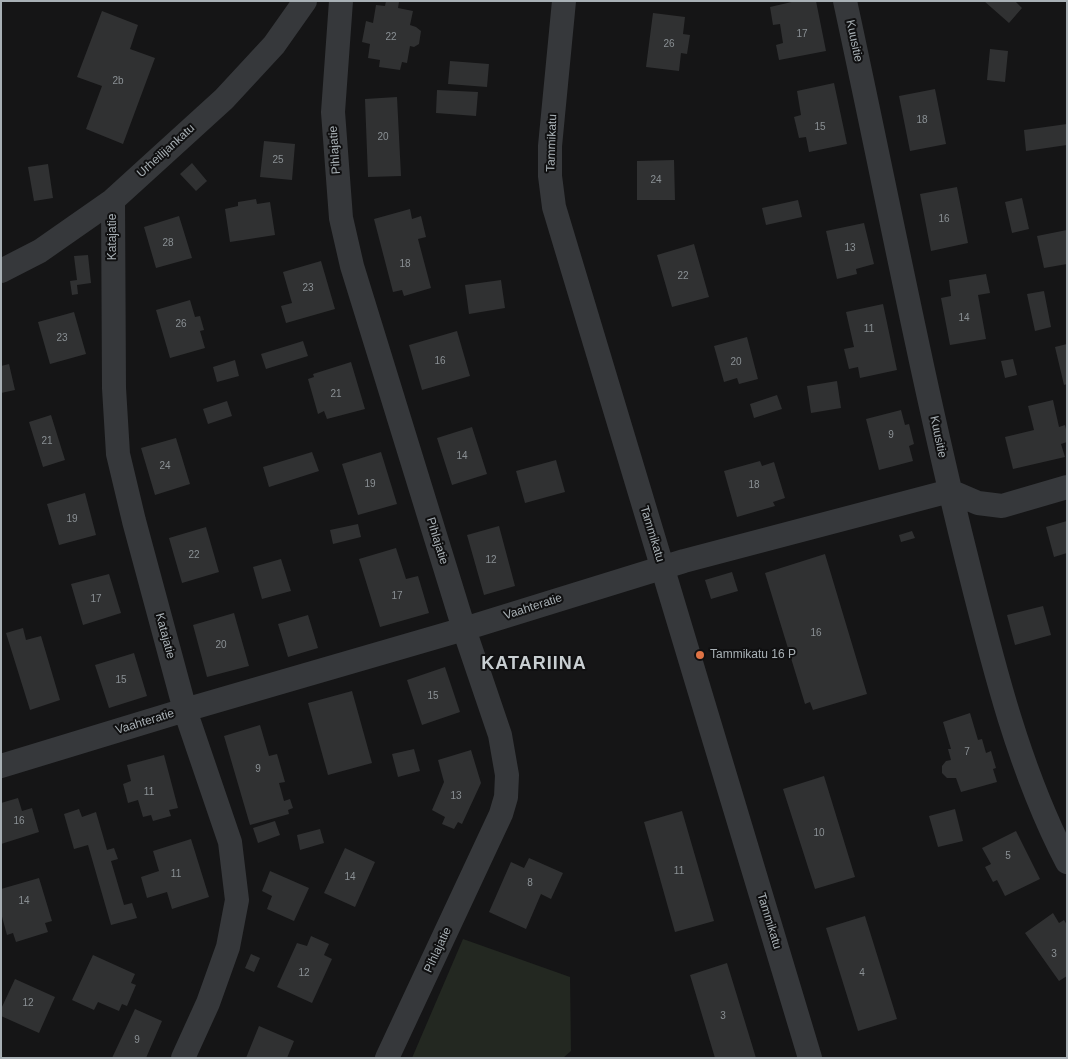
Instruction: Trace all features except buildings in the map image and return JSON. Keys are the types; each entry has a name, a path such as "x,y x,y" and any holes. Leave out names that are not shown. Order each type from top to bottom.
{"street":[{"name":"Urheilijankatu","path":"1,271 40,251 113,200 224,98 274,45 305,1"},
{"name":"Pihlajatie","path":"341,1 333,112 341,218 352,266 464,629 500,735 507,775 506,797 494,830 387,1058"},
{"name":"Tammikatu","path":"564,1 550,146 550,176 554,206 810,1058"},
{"name":"Kuusitie","path":"845,1 950,491 983,624 1026,771 1049,827 1067,862"},
{"name":"Katajatie","path":"113,200 114,388 118,454 185,710 230,842 237,900 224,957 208,1003 183,1058"},
{"path":"950,491 978,503 1002,506 1067,487"},
{"name":"Vaahteratie","path":"1,766 464,629 662,568 950,491"}],"shaded area":[{"path":"463,939 570,977 571,1051 563,1058 412,1058"}],"place":[{"name":"Tammikatu 16 P","path":"700,655"}],"district":[{"name":"KATARIINA","path":"534,664"}]}
